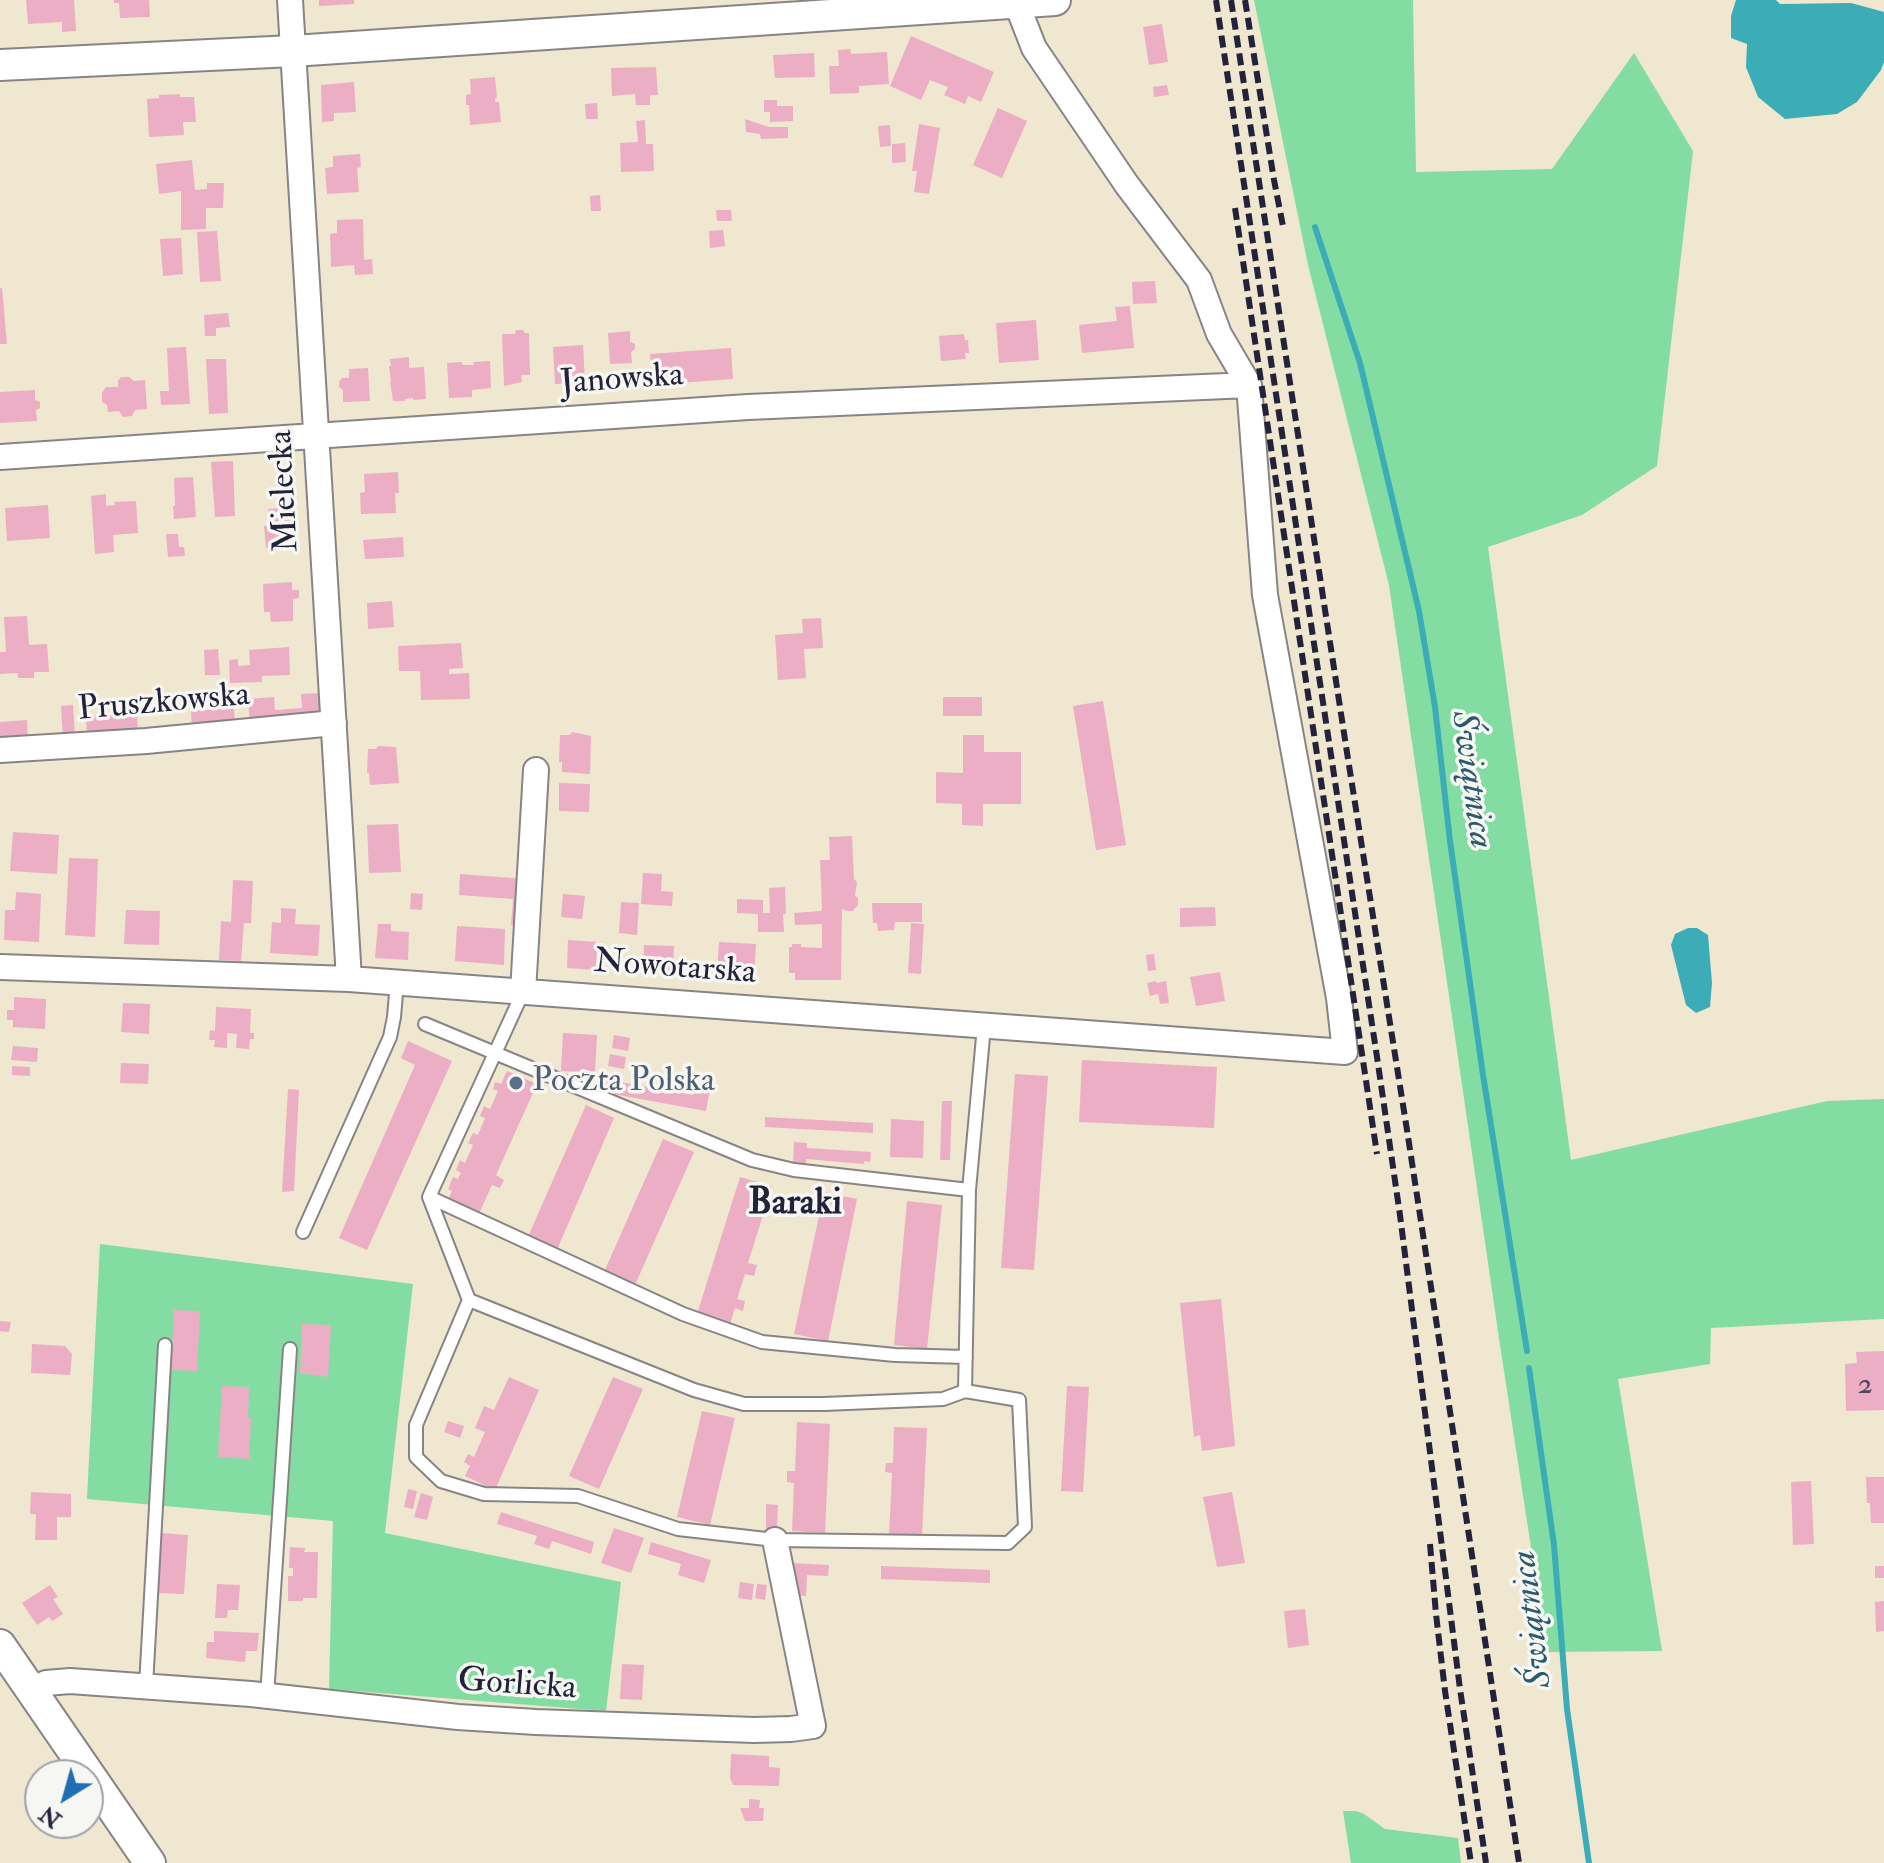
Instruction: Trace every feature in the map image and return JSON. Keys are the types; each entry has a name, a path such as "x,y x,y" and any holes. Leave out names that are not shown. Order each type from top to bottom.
{"street":[{"name":"Mielecka","path":"290,0 349,979"},
{"path":"0,65 293,51 1055,0"},
{"path":"1016,2 1034,48 1127,185 1199,280 1219,334 1249,385"},
{"name":"Janowska","path":"0,457 748,407 1249,385"},
{"name":"Nowotarska","path":"0,967 397,982 1345,1052 1339,998 1265,595 1249,385"},
{"name":"Pruszkowska","path":"0,750 146,741 334,723"},
{"path":"523,992 536,770"},
{"name":"Gorlicka","path":"32,1690 46,1683 70,1681 536,1722 754,1730 813,1726 775,1540"},
{"path":"0,1645 150,1863"}],"lane":[{"path":"303,1232 390,1037 397,982"},
{"path":"469,1300 694,1390 744,1404 943,1399 965,1391 1019,1400 1025,1527 1008,1543 775,1540 678,1529 578,1496 484,1494 441,1481 416,1457 416,1425 469,1300 429,1197 523,992"},
{"path":"425,1024 752,1160 794,1170 969,1190"},
{"path":"965,1391 969,1190 984,1026"},
{"path":"429,1197 683,1314 762,1342 895,1355 966,1357"},
{"path":"146,1686 165,1345"},
{"path":"267,1696 290,1349"}],"green space":[{"path":"1254,0 1413,0 1416,172 1552,169 1634,53 1693,151 1657,466 1582,515 1488,547 1571,1160 1827,1101 1884,1099 1884,1319 1711,1328 1710,1364 1618,1379 1662,1651 1547,1652 1389,585 1308,265"},
{"path":"100,1244 413,1284 385,1533 621,1582 606,1711 329,1689 333,1521 87,1499"},
{"path":"1343,1811 1364,1814 1385,1829 1458,1838 1461,1863 1351,1863"}],"water":[{"path":"1736,0 1776,0 1780,4 1851,3 1884,12 1884,62 1881,70 1857,102 1837,114 1785,119 1758,97 1746,67 1747,44 1731,38 1731,16"},
{"path":"1697,928 1708,935 1712,983 1710,1007 1696,1013 1686,1005 1671,945 1675,934"}],"building":[{"path":"26,0 74,0 76,31 62,32 62,22 28,24"},
{"path":"114,0 149,0 150,17 120,18 119,3 114,3"},
{"path":"319,0 354,0 354,4 319,6"},
{"path":"1162,24 1168,62 1149,65 1143,27"},
{"path":"911,36 994,72 981,102 968,96 965,104 944,95 948,87 930,80 921,100 890,86"},
{"path":"850,49 851,54 887,52 889,84 859,86 859,93 830,94 829,66 839,66 838,50"},
{"path":"814,53 815,77 775,78 773,55"},
{"path":"656,67 658,95 650,95 650,105 636,105 635,94 612,96 611,68"},
{"path":"495,77 495,102 499,102 501,122 470,125 466,95 471,94 470,79"},
{"path":"354,82 356,112 334,113 334,121 322,122 321,85"},
{"path":"1167,85 1169,95 1154,97 1153,87"},
{"path":"180,94 180,97 194,97 196,122 183,122 184,135 149,137 147,99"},
{"path":"764,100 777,100 777,106 793,106 793,121 770,122 770,112 764,112"},
{"path":"597,103 598,119 586,119 585,104"},
{"path":"998,108 1027,121 1002,178 973,165"},
{"path":"745,119 769,127 788,127 788,138 761,139 760,134 746,132"},
{"path":"645,120 646,144 653,144 654,171 621,172 620,143 638,142 636,121"},
{"path":"919,124 940,128 929,194 914,192 917,171 912,171"},
{"path":"890,125 891,146 880,147 878,126"},
{"path":"905,143 906,162 892,163 892,144"},
{"path":"360,154 361,167 357,168 359,192 327,194 325,168 333,167 333,156"},
{"path":"192,160 195,190 207,189 207,183 224,183 223,208 206,208 206,229 181,230 181,191 159,194 156,164"},
{"path":"600,195 601,211 591,211 590,196"},
{"path":"716,210 731,210 732,221 717,221"},
{"path":"363,219 364,260 372,259 373,274 355,275 354,265 331,267 330,234 337,233 337,220"},
{"path":"723,230 725,246 710,248 709,231"},
{"path":"217,231 221,281 200,282 197,232"},
{"path":"181,238 183,274 163,276 160,239"},
{"path":"1155,281 1157,303 1133,304 1132,282"},
{"path":"2,288 7,344 0,344"},
{"path":"1130,306 1134,348 1082,353 1079,325 1117,321 1115,307"},
{"path":"228,313 230,327 216,328 216,336 205,336 204,315"},
{"path":"1036,320 1039,360 999,363 996,323"},
{"path":"516,330 529,333 530,375 521,375 522,382 504,386 502,334 515,334"},
{"path":"630,331 630,342 635,344 631,352 632,363 610,364 608,333"},
{"path":"964,334 965,340 968,340 966,359 941,361 939,336"},
{"path":"583,345 585,382 555,384 553,347"},
{"path":"186,347 190,404 161,405 160,391 169,391 167,348"},
{"path":"731,348 733,379 653,385 650,354"},
{"path":"409,357 409,368 424,367 426,399 393,401 390,359"},
{"path":"206,359 226,359 228,413 209,414"},
{"path":"490,361 491,388 472,390 472,397 449,398 447,363 474,365 473,362"},
{"path":"368,368 370,401 343,402 339,382 342,378 349,378 349,369"},
{"path":"121,377 145,380 147,409 135,410 132,416 123,417 119,411 108,412 107,405 102,402 102,393 106,387 118,387"},
{"path":"35,390 35,400 40,402 40,408 36,410 37,421 0,423 0,392"},
{"path":"233,461 235,516 215,517 211,462"},
{"path":"398,472 396,513 361,514 360,493 365,492 364,474"},
{"path":"193,477 196,517 174,519 174,478"},
{"path":"106,494 106,506 115,505 114,502 136,501 138,533 113,535 114,552 95,554 91,496"},
{"path":"48,505 50,538 7,541 5,508"},
{"path":"294,507 296,546 266,548 264,526 269,526 268,509"},
{"path":"166,534 178,534 179,547 184,547 185,556 168,557"},
{"path":"403,537 404,557 365,559 363,540"},
{"path":"292,582 292,590 299,590 299,598 293,599 293,621 271,622 270,612 264,612 263,584"},
{"path":"392,601 394,627 368,629 367,603"},
{"path":"27,616 29,645 47,644 49,672 34,672 34,678 18,678 18,673 0,674 0,652 6,652 4,617"},
{"path":"821,618 823,648 804,649 806,678 778,680 775,635 803,633 802,619"},
{"path":"461,643 463,668 449,669 449,674 469,673 470,699 421,700 420,671 399,671 398,646"},
{"path":"289,647 290,675 262,676 262,682 230,683 229,660 238,659 238,666 250,665 249,650"},
{"path":"218,649 220,675 205,675 204,650"},
{"path":"321,693 323,722 250,727 248,699 274,697 275,710 302,708 301,694"},
{"path":"233,694 235,724 192,730 191,711 220,709 220,696"},
{"path":"943,697 982,697 982,716 943,716"},
{"path":"1103,701 1126,845 1096,850 1073,706"},
{"path":"73,705 75,737 63,738 61,706"},
{"path":"137,714 138,734 87,736 86,716"},
{"path":"27,720 28,740 0,742 0,722"},
{"path":"572,732 591,736 590,774 562,772 562,762 559,762 560,735 570,735"},
{"path":"963,735 984,735 984,752 1021,752 1021,804 983,804 983,826 962,825 962,804 936,803 936,772 963,773"},
{"path":"396,747 399,783 370,785 368,749"},
{"path":"559,783 590,784 589,812 559,811"},
{"path":"398,824 401,872 369,873 367,825"},
{"path":"13,832 59,835 57,874 10,871"},
{"path":"852,836 858,905 853,911 842,909 841,980 795,980 795,973 789,973 789,947 801,944 801,947 822,948 822,924 795,925 794,913 821,911 820,860 830,860 829,837"},
{"path":"69,858 98,859 95,937 65,935"},
{"path":"643,873 662,874 661,891 673,892 672,906 641,904"},
{"path":"460,874 526,879 522,927 511,925 513,899 459,895"},
{"path":"233,880 253,881 251,923 244,923 241,961 219,960 221,921 231,922"},
{"path":"785,887 784,932 758,932 758,914 737,913 737,899 763,900 763,913 770,913 769,888"},
{"path":"16,892 41,894 39,942 4,940 5,910 15,910"},
{"path":"411,893 423,894 422,910 410,909"},
{"path":"563,894 585,896 582,919 561,917"},
{"path":"621,902 639,903 637,935 619,933"},
{"path":"872,903 922,903 922,922 895,922 894,930 878,931 877,923 873,923"},
{"path":"1215,907 1216,926 1180,927 1180,908"},
{"path":"281,908 296,909 295,924 320,925 318,956 270,953 272,922 281,923"},
{"path":"126,910 160,911 159,945 124,944"},
{"path":"911,923 924,924 921,974 908,973"},
{"path":"378,924 391,924 391,931 409,932 408,960 375,958"},
{"path":"457,926 505,929 504,965 455,961"},
{"path":"568,940 597,942 596,970 567,968"},
{"path":"719,942 756,944 754,977 717,975"},
{"path":"644,945 674,946 673,973 643,972"},
{"path":"1154,954 1156,970 1148,971 1146,955"},
{"path":"1220,972 1225,1001 1196,1006 1190,977"},
{"path":"1166,981 1169,1003 1160,1004 1158,994 1150,996 1147,983"},
{"path":"14,997 46,999 45,1029 13,1027 13,1020 7,1020 7,1010 14,1010"},
{"path":"123,1003 150,1004 149,1034 121,1032"},
{"path":"216,1007 251,1009 250,1033 254,1033 254,1039 250,1039 249,1049 236,1048 237,1034 227,1033 227,1048 214,1047 215,1040 209,1040 210,1030 215,1031"},
{"path":"563,1033 597,1035 595,1073 561,1071"},
{"path":"614,1035 630,1038 628,1051 612,1048"},
{"path":"408,1041 452,1061 367,1250 339,1238 415,1065 401,1058"},
{"path":"13,1046 38,1048 37,1062 11,1060"},
{"path":"610,1054 626,1057 624,1069 608,1066"},
{"path":"1082,1060 1217,1067 1214,1128 1079,1122"},
{"path":"121,1063 149,1064 148,1084 120,1083"},
{"path":"12,1066 30,1067 30,1076 12,1075"},
{"path":"507,1071 537,1084 496,1175 504,1180 500,1188 492,1185 477,1218 446,1204 452,1191 448,1189 453,1177 458,1179 461,1173 456,1170 460,1160 465,1163 473,1145 468,1143 473,1133 478,1135 485,1118 480,1116 484,1106 490,1109 498,1091 493,1089 495,1082 501,1084"},
{"path":"1015,1074 1048,1076 1034,1270 1001,1268"},
{"path":"603,1079 693,1095 695,1086 710,1089 706,1111 602,1092"},
{"path":"288,1089 299,1090 294,1191 282,1192"},
{"path":"942,1101 952,1101 950,1160 940,1160"},
{"path":"586,1105 614,1118 556,1252 527,1239"},
{"path":"765,1117 873,1123 873,1133 765,1127"},
{"path":"891,1119 924,1121 923,1158 890,1157"},
{"path":"663,1139 694,1152 635,1285 604,1272"},
{"path":"794,1142 807,1143 807,1148 871,1152 870,1162 806,1159 806,1164 793,1162"},
{"path":"740,1177 772,1186 748,1263 757,1265 754,1276 745,1274 737,1299 745,1301 743,1311 735,1308 730,1324 697,1314"},
{"path":"824,1192 857,1199 828,1341 794,1334"},
{"path":"907,1201 942,1205 927,1349 894,1345"},
{"path":"1221,1299 1235,1446 1202,1451 1200,1435 1194,1437 1180,1303"},
{"path":"174,1310 200,1311 197,1371 171,1370"},
{"path":"0,1321 11,1322 9,1332 0,1331"},
{"path":"302,1324 331,1325 328,1377 300,1373"},
{"path":"32,1344 65,1346 72,1354 70,1375 31,1373"},
{"path":"1884,1351 1884,1410 1846,1411 1845,1364 1857,1363 1856,1352"},
{"path":"509,1377 539,1390 495,1490 465,1476 470,1466 464,1462 468,1454 474,1457 485,1432 475,1428 484,1406 494,1410"},
{"path":"613,1377 643,1389 599,1489 569,1476"},
{"path":"222,1386 249,1387 249,1459 218,1457"},
{"path":"1067,1386 1089,1387 1083,1492 1061,1491"},
{"path":"702,1411 735,1418 710,1525 677,1517"},
{"path":"448,1421 464,1426 460,1438 444,1432"},
{"path":"797,1422 830,1424 825,1533 792,1531 794,1483 787,1482 787,1471 795,1471"},
{"path":"894,1427 927,1428 922,1537 889,1535 892,1473 885,1472 886,1463 893,1463"},
{"path":"1866,1477 1884,1477 1884,1523 1871,1523"},
{"path":"1811,1481 1814,1544 1793,1545 1791,1482"},
{"path":"408,1489 417,1491 413,1509 404,1507"},
{"path":"31,1492 71,1494 71,1517 57,1517 57,1540 35,1540 36,1514 30,1514"},
{"path":"1232,1492 1245,1563 1217,1567 1203,1497"},
{"path":"421,1493 433,1497 427,1520 414,1517"},
{"path":"766,1504 778,1505 777,1528 766,1528"},
{"path":"501,1512 594,1542 591,1554 552,1541 549,1549 534,1544 537,1536 497,1524"},
{"path":"614,1528 644,1538 631,1573 601,1563"},
{"path":"162,1533 188,1535 184,1594 158,1593"},
{"path":"651,1542 711,1560 704,1583 678,1575 681,1564 648,1554"},
{"path":"290,1547 305,1548 304,1552 318,1552 317,1598 288,1601 288,1576 293,1576 293,1568 289,1568"},
{"path":"790,1563 829,1565 828,1576 807,1575 806,1596 796,1595 797,1582 789,1582"},
{"path":"881,1566 990,1570 990,1583 881,1579"},
{"path":"1875,1566 1884,1566 1884,1578 1875,1578"},
{"path":"740,1582 754,1584 752,1600 738,1598"},
{"path":"217,1584 240,1585 238,1610 228,1610 227,1618 215,1618"},
{"path":"757,1584 767,1585 765,1600 755,1598"},
{"path":"50,1585 58,1597 53,1599 63,1614 52,1621 49,1617 37,1625 22,1603"},
{"path":"1884,1601 1884,1631 1876,1632 1875,1602"},
{"path":"1305,1609 1309,1645 1288,1648 1284,1611"},
{"path":"214,1631 259,1633 257,1651 246,1651 245,1662 206,1658 207,1642 214,1642"},
{"path":"622,1664 644,1665 642,1700 620,1699"},
{"path":"731,1754 769,1756 769,1767 780,1768 779,1786 733,1785 730,1778"},
{"path":"749,1799 760,1800 759,1808 764,1808 763,1821 745,1821 740,1808 749,1808"}],"waterway":[{"name":"Świątnica","path":"1315,227 1360,363 1419,611 1435,707 1450,841 1483,1075 1527,1351"},
{"name":"Świątnica","path":"1529,1368 1554,1545 1567,1709 1589,1863"}],"railway":[{"path":"1216,0 1400,1215 1460,1689 1486,1863"},
{"path":"1231,0 1519,1863"},
{"path":"1245,0 1283,226"},
{"path":"1235,208 1377,1154"},
{"path":"1430,1544 1445,1691 1471,1863"}],"place":[{"name":"Poczta Polska","path":"516,1083"}],"district":[{"name":"Baraki","path":"795,1205"}]}
